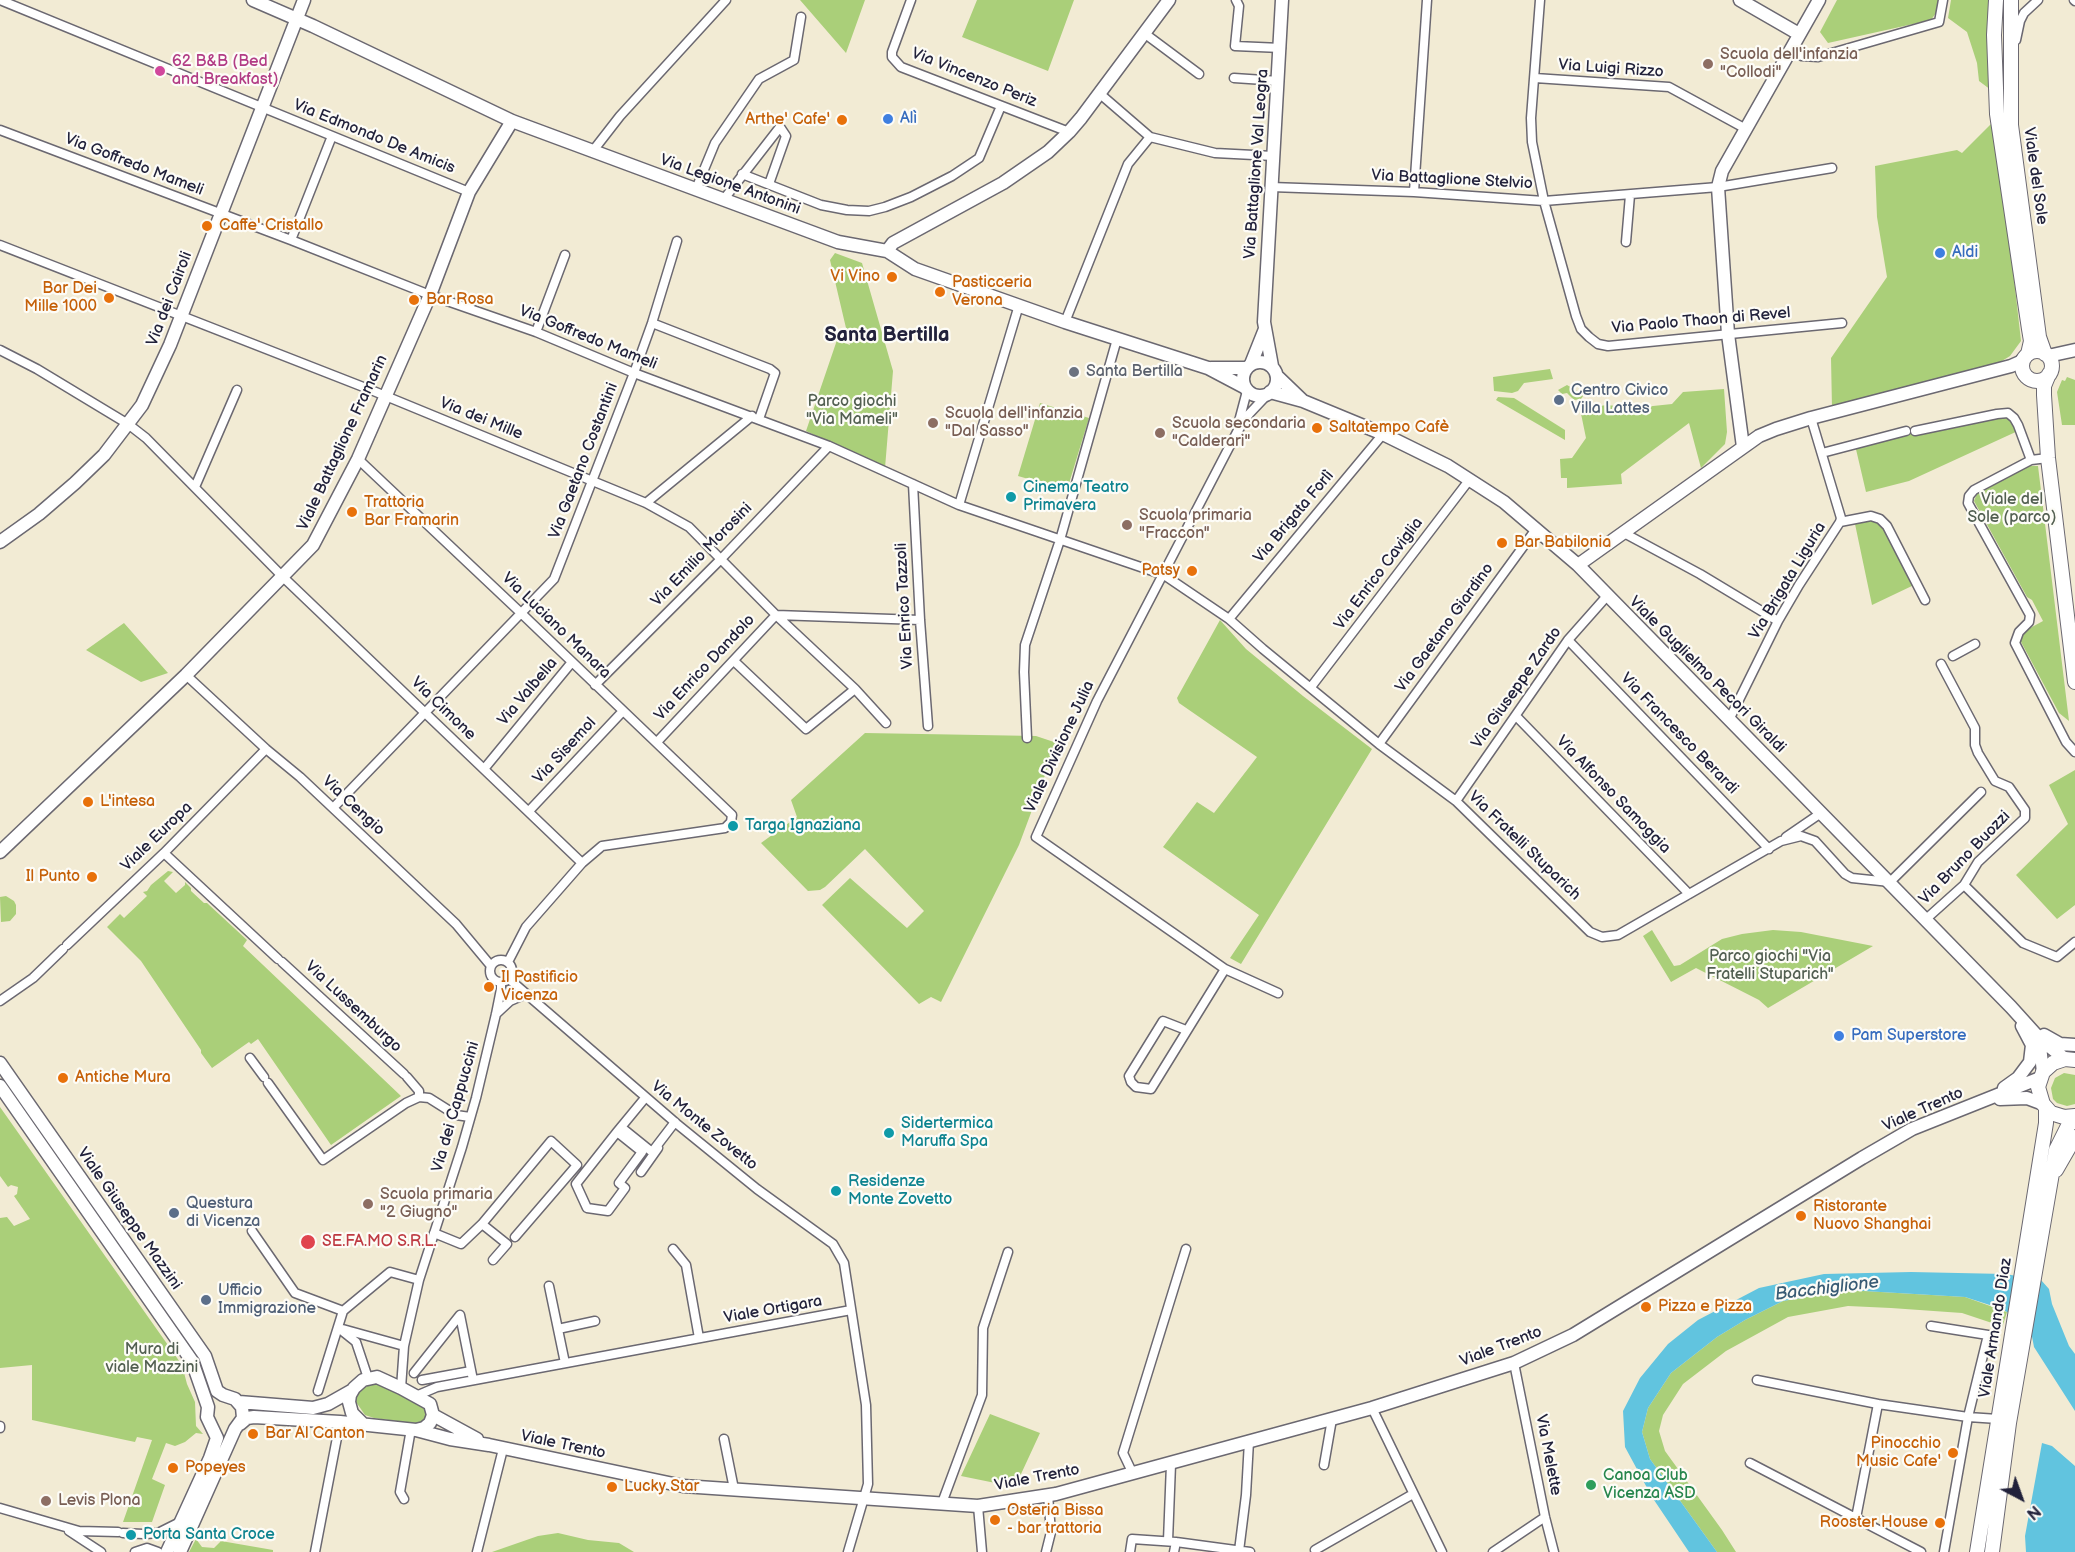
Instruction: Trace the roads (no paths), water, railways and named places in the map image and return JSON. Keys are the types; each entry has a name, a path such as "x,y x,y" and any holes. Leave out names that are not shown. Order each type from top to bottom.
{"main road":[{"name":"Viale del Sole","path":"1996,0 1994,35 1997,114 2031,341 2026,355"},
{"name":"Viale del Sole","path":"2011,0 2011,125 2038,329 2041,346 2049,362 2044,386 2048,458 2075,682"},
{"path":"2037,351 2049,362 2040,381 2026,375 2022,364 2026,355 2037,351"},
{"name":"Viale del Sole","path":"2026,375 2033,387 2047,431"},
{"path":"2042,1075 2053,1063 2070,1059"},
{"name":"Viale Armando Diaz","path":"1992,1552 2046,1123 2038,1087 2042,1075"},
{"path":"2044,1106 2057,1116 2075,1117"},
{"name":"Viale Armando Diaz","path":"2028,1276 2055,1150 2075,1117"},
{"path":"2047,1194 2054,1174 2075,1137"},
{"name":"Viale Armando Diaz","path":"1977,1552 1998,1419 2019,1334"}],"street":[{"name":"Via Edmondo De Amicis","path":"0,0 469,192"},
{"name":"Via Legione Antonini","path":"253,0 512,121 838,242 887,251 915,269 1065,322 1208,368 1246,389"},
{"name":"Via dei Cairoli","path":"0,542 39,514 104,455 148,395 182,316 304,0"},
{"path":"592,152 620,116 726,0"},
{"name":"Via Vincenzo Periz","path":"911,0 892,52 892,57 901,66 1070,132"},
{"path":"887,251 893,243 1024,170 1048,152 1070,132 1168,0"},
{"path":"1236,0 1239,6 1235,46 1281,48"},
{"name":"Via Battaglione Val Leogra","path":"1275,371 1265,329 1282,0"},
{"path":"1414,192 1427,0"},
{"name":"Via Paolo Thaon di Revel","path":"1540,0 1531,118 1532,142 1544,201 1581,329 1598,344 1608,346 1842,323"},
{"path":"1740,0 1799,34"},
{"path":"1743,447 1728,334 1718,187 1722,171 1819,0"},
{"path":"1789,51 1802,56 1818,57 1939,22 1943,0"},
{"path":"2010,92 2020,21 2038,0"},
{"path":"696,189 715,143 759,79 794,60 801,17"},
{"path":"1144,33 1199,74"},
{"path":"1234,78 1279,81"},
{"name":"Via Luigi Rizzo","path":"1535,78 1669,87 1746,129"},
{"path":"1099,93 1150,137 1215,153 1273,156"},
{"path":"742,174 821,205 869,211 885,207 911,197 952,176 979,158 1001,106"},
{"name":"Viale Battaglione Framarin","path":"0,852 186,675 313,545 358,459 430,295 469,192 512,121"},
{"path":"724,199 780,127 786,135 768,184"},
{"name":"Via Goffredo Mameli","path":"0,130 430,295 536,332 634,374 756,417 830,446 959,505 1164,575"},
{"path":"291,240 332,136"},
{"path":"1065,322 1128,164 1150,137"},
{"name":"Via Battaglione Stelvio","path":"1271,187 1414,192 1544,201 1718,187 1833,168"},
{"path":"1626,242 1630,195"},
{"name":"Via Gaetano Costantini","path":"333,808 554,579 634,374 678,241"},
{"name":"Via dei Mille","path":"0,245 385,396 646,503 689,527 776,615 855,689 886,723"},
{"path":"536,332 565,255"},
{"path":"959,505 1019,305"},
{"path":"646,503 756,417 775,373 770,369 652,323"},
{"name":"Via Battaglione Val Leogra","path":"1248,366 1265,329"},
{"path":"1027,738 1025,645 1060,540 1117,339"},
{"name":"Via Cimone","path":"0,350 37,369 128,424 146,438 283,577 582,863"},
{"path":"2049,362 2071,351"},
{"path":"1578,565 1759,436 1811,418 2017,364 2026,355"},
{"path":"1262,361 1275,371 1276,386 1268,394 1256,396 1246,389 1242,377 1248,366 1262,361"},
{"name":"Via Legione Antonini","path":"1208,368 1248,366"},
{"path":"1996,370 2013,368 2026,375"},
{"name":"Viale Guglielmo Pecori Giraldi","path":"1275,371 1303,401"},
{"name":"Viale Divisione Julia","path":"1236,432 1246,389"},
{"path":"195,487 237,390"},
{"name":"Viale Guglielmo Pecori Giraldi","path":"1268,394 1303,401 1383,434 1448,466 1504,502 1578,565 1890,882 2038,1038 2070,1059"},
{"name":"Viale Divisione Julia","path":"1225,969 1036,837 1097,701 1236,432 1268,394"},
{"path":"1822,453 1911,431 2008,413 2018,425 2031,460"},
{"name":"Via Brigata Liguria","path":"1729,720 1778,621 1840,522 1811,418"},
{"name":"Via Brigata Forlì","path":"1229,619 1383,434"},
{"name":"Via Emilio Morosini","path":"595,685 830,446"},
{"path":"2048,458 2031,460 1974,490 1969,496 1968,503 2030,615 2029,622 2019,632 2014,643 2066,741 2075,752"},
{"name":"Via Luciano Manara","path":"358,459 732,815 731,822 725,828 602,846 582,863"},
{"name":"Via Enrico Caviglia","path":"1311,687 1470,479"},
{"name":"Via Enrico Tazzoli","path":"913,484 928,726"},
{"path":"1840,522 1871,516 1880,519 1887,526 1925,600"},
{"name":"Via Gaetano Giardino","path":"1379,744 1536,529"},
{"path":"1624,533 1700,574 1778,621"},
{"name":"Via Fratelli Stuparich","path":"1164,575 1229,619 1379,744 1456,801 1590,932 1602,936 1618,935 1781,841 1801,836 1815,841 1845,874 1852,878 1890,882"},
{"name":"Via Giuseppe Zardo","path":"1456,801 1568,640 1607,596"},
{"path":"776,615 920,620"},
{"name":"Via Enrico Dandolo","path":"657,742 776,615"},
{"name":"Via Francesco Berardi","path":"1568,640 1769,849"},
{"path":"1953,656 1975,644"},
{"path":"734,661 806,729 855,689"},
{"name":"Via Valbella","path":"484,769 572,662"},
{"name":"Via Bruno Buozzi","path":"1925,920 1964,885 1978,862 2025,818 2025,810 2008,787 1995,781 1978,753 1975,745 1975,728 1941,664"},
{"name":"Via Cengio","path":"186,675 266,749 300,777 456,924 492,966"},
{"name":"Via Sisemol","path":"529,811 623,711"},
{"name":"Via Alfonso Samoggia","path":"1516,716 1689,894"},
{"name":"Viale Europa","path":"0,1001 33,978 164,853 266,749"},
{"path":"1890,882 1982,792"},
{"path":"1781,841 1821,813"},
{"name":"Via Lussemburgo","path":"164,853 405,1075 419,1091 419,1097"},
{"path":"508,962 525,927 582,863"},
{"path":"1964,885 2023,943 2057,957 2075,942"},
{"path":"501,960 508,962 513,970 505,980 495,980 491,975 492,966 501,960"},
{"path":"1186,1030 1163,1021 1129,1076 1136,1087 1151,1089 1225,969 1278,993"},
{"name":"Via Monte Zovetto","path":"505,980 526,994 645,1098 757,1189 833,1244 844,1263 866,1405 868,1484 866,1497"},
{"name":"Via dei Cappuccini","path":"401,1388 404,1346 419,1280 470,1117 505,980"},
{"path":"496,1014 510,1001 526,994"},
{"path":"2011,1007 2053,1041 2066,1046 2075,1045"},
{"path":"1987,1100 2018,1078 2030,1062 2031,1044 2011,1007"},
{"path":"2038,1038 2042,1075"},
{"path":"250,1058 323,1160 406,1103 419,1097 429,1098 456,1115 470,1117"},
{"name":"Viale Giuseppe Mazzini","path":"0,1064 201,1351 217,1391 224,1395"},
{"name":"Viale Trento","path":"363,1424 414,1430 683,1486 978,1506 1048,1495 1171,1464 1372,1408 1514,1364 1573,1335 1912,1129 1987,1100 2042,1075"},
{"name":"Viale Giuseppe Mazzini","path":"0,1086 192,1361 208,1407 207,1417 215,1433 216,1444 167,1552"},
{"path":"619,1129 642,1152 619,1183 625,1188 608,1211 587,1208 576,1184 619,1129 645,1098"},
{"name":"Viale Trento","path":"1987,1100 2027,1098 2044,1106"},
{"path":"619,1129 652,1152 676,1123"},
{"path":"641,1173 676,1123"},
{"path":"434,1233 461,1244 482,1224 551,1141 577,1165 515,1237"},
{"path":"482,1224 507,1244 493,1260"},
{"path":"252,1231 295,1293 343,1311"},
{"path":"673,1249 686,1265 699,1338"},
{"path":"1133,1474 1123,1453 1186,1249"},
{"path":"942,1503 982,1395 983,1328 1008,1252"},
{"path":"318,1391 343,1311 390,1272 419,1280"},
{"path":"549,1286 565,1363"},
{"name":"Viale Ortigara","path":"416,1395 472,1375 565,1363 852,1310"},
{"path":"414,1373 460,1316 472,1375 422,1380"},
{"path":"558,1329 595,1321"},
{"path":"1931,1326 1988,1335 1968,1417 1944,1552"},
{"path":"339,1328 404,1346"},
{"path":"339,1328 356,1342 368,1378"},
{"path":"423,1343 432,1350"},
{"name":"Via Melette","path":"1514,1364 1554,1552"},
{"path":"208,1407 215,1398 224,1395 231,1396 239,1402 313,1408 328,1404 368,1378 384,1379 430,1404 433,1415 428,1425 414,1430 400,1492 404,1499"},
{"path":"1757,1380 1878,1404 1998,1419"},
{"path":"351,1391 350,1408 354,1417 363,1424"},
{"path":"180,1552 238,1426 243,1413 239,1402"},
{"path":"1856,1518 1878,1404"},
{"path":"1372,1408 1442,1552"},
{"name":"Viale Trento","path":"433,1415 489,1445"},
{"path":"211,1426 220,1432 225,1432 238,1426 247,1418 254,1417 363,1424"},
{"path":"1324,1465 1332,1419"},
{"path":"315,1552 340,1422"},
{"path":"724,1439 734,1489"},
{"path":"1239,1551 1246,1495 1249,1441"},
{"name":"Viale Trento","path":"477,1552 503,1449"},
{"path":"1750,1463 1922,1552"},
{"path":"1171,1464 1174,1552"},
{"path":"1315,1550 1413,1494"},
{"path":"1047,1552 1051,1532 1048,1495"},
{"path":"848,1552 866,1497"},
{"name":"Viale Trento","path":"978,1506 982,1552"},
{"path":"0,1508 89,1532 145,1534 165,1531 180,1522"},
{"path":"1493,1552 1545,1517"},
{"path":"58,1524 101,1552"},
{"path":"1130,1552 1132,1539 1172,1541 1250,1552"},
{"path":"135,1552 147,1548 158,1552"}],"water":[{"name":"Bacchiglione","path":"1911,1272 2005,1274 2041,1280 2049,1289 2052,1304 2069,1346 2075,1354 2075,1411 2034,1347 2030,1326 2002,1309 1965,1297 1847,1290 1783,1301 1717,1337 1671,1373 1648,1408 1642,1432 1650,1459 1717,1552 1689,1552 1652,1497 1625,1447 1623,1411 1640,1378 1668,1344 1698,1320 1759,1288 1824,1274"},
{"path":"2042,1443 2052,1446 2075,1466 2075,1552 2026,1552 2025,1536"}],"place":[{"name":"Scuola dell'infanzia \"Collodi\"","path":"1708,64"},
{"name":"62 B&B (Bed and Breakfast)","path":"160,71"},
{"name":"Alì","path":"888,119"},
{"name":"Arthe' Cafe'","path":"842,120"},
{"name":"Caffe' Cristallo","path":"207,226"},
{"name":"Aldi","path":"1940,253"},
{"name":"Vi Vino","path":"892,277"},
{"name":"Pasticceria Verona","path":"940,292"},
{"name":"Bar Dei Mille 1000","path":"109,298"},
{"name":"Bar Rosa","path":"414,300"},
{"name":"Santa Bertilla","path":"1074,372"},
{"name":"Centro Civico Villa Lattes","path":"1559,400"},
{"name":"Scuola dell'infanzia \"Dal Sasso\"","path":"933,423"},
{"name":"Saltatempo Cafè","path":"1317,428"},
{"name":"Scuola secondaria \"Calderari\"","path":"1160,433"},
{"name":"Cinema Teatro Primavera","path":"1011,497"},
{"name":"Trattoria Bar Framarin","path":"352,512"},
{"name":"Scuola primaria \"Fraccon\"","path":"1127,525"},
{"name":"Bar Babilonia","path":"1502,543"},
{"name":"Patsy","path":"1192,571"},
{"name":"L'intesa","path":"88,802"},
{"name":"Targa Ignaziana","path":"733,826"},
{"name":"Il Punto","path":"92,877"},
{"name":"Il Pastificio Vicenza","path":"489,987"},
{"name":"Pam Superstore","path":"1839,1036"},
{"name":"Antiche Mura","path":"63,1078"},
{"name":"Sidertermica Maruffa Spa","path":"889,1133"},
{"name":"Residenze Monte Zovetto","path":"836,1191"},
{"name":"Scuola primaria \"2 Giugno\"","path":"368,1204"},
{"name":"Questura di Vicenza","path":"174,1213"},
{"name":"Ristorante Nuovo Shanghai","path":"1801,1216"},
{"name":"SE.FA.MO S.R.L.","path":"308,1242"},
{"name":"Ufficio Immigrazione","path":"206,1300"},
{"name":"Pizza e Pizza","path":"1646,1307"},
{"name":"Bar Al Canton","path":"253,1434"},
{"name":"Pinocchio Music Cafe'","path":"1953,1453"},
{"name":"Popeyes","path":"173,1468"},
{"name":"Canoa Club Vicenza ASD","path":"1591,1485"},
{"name":"Lucky Star","path":"612,1487"},
{"name":"Levis Plona","path":"46,1501"},
{"name":"Osteria Bissa - bar trattoria","path":"995,1520"},
{"name":"Rooster House","path":"1940,1523"},
{"name":"Porta Santa Croce","path":"131,1535"}],"district":[{"name":"Santa Bertilla","path":"887,336"}],"park label":[{"name":"Parco giochi \"Via Mameli\"","path":"852,411"},
{"name":"Viale del Sole (parco)","path":"2012,509"},
{"name":"Parco giochi \"Via Fratelli Stuparich\"","path":"1770,966"},
{"name":"Mura di viale Mazzini","path":"152,1359"}]}
